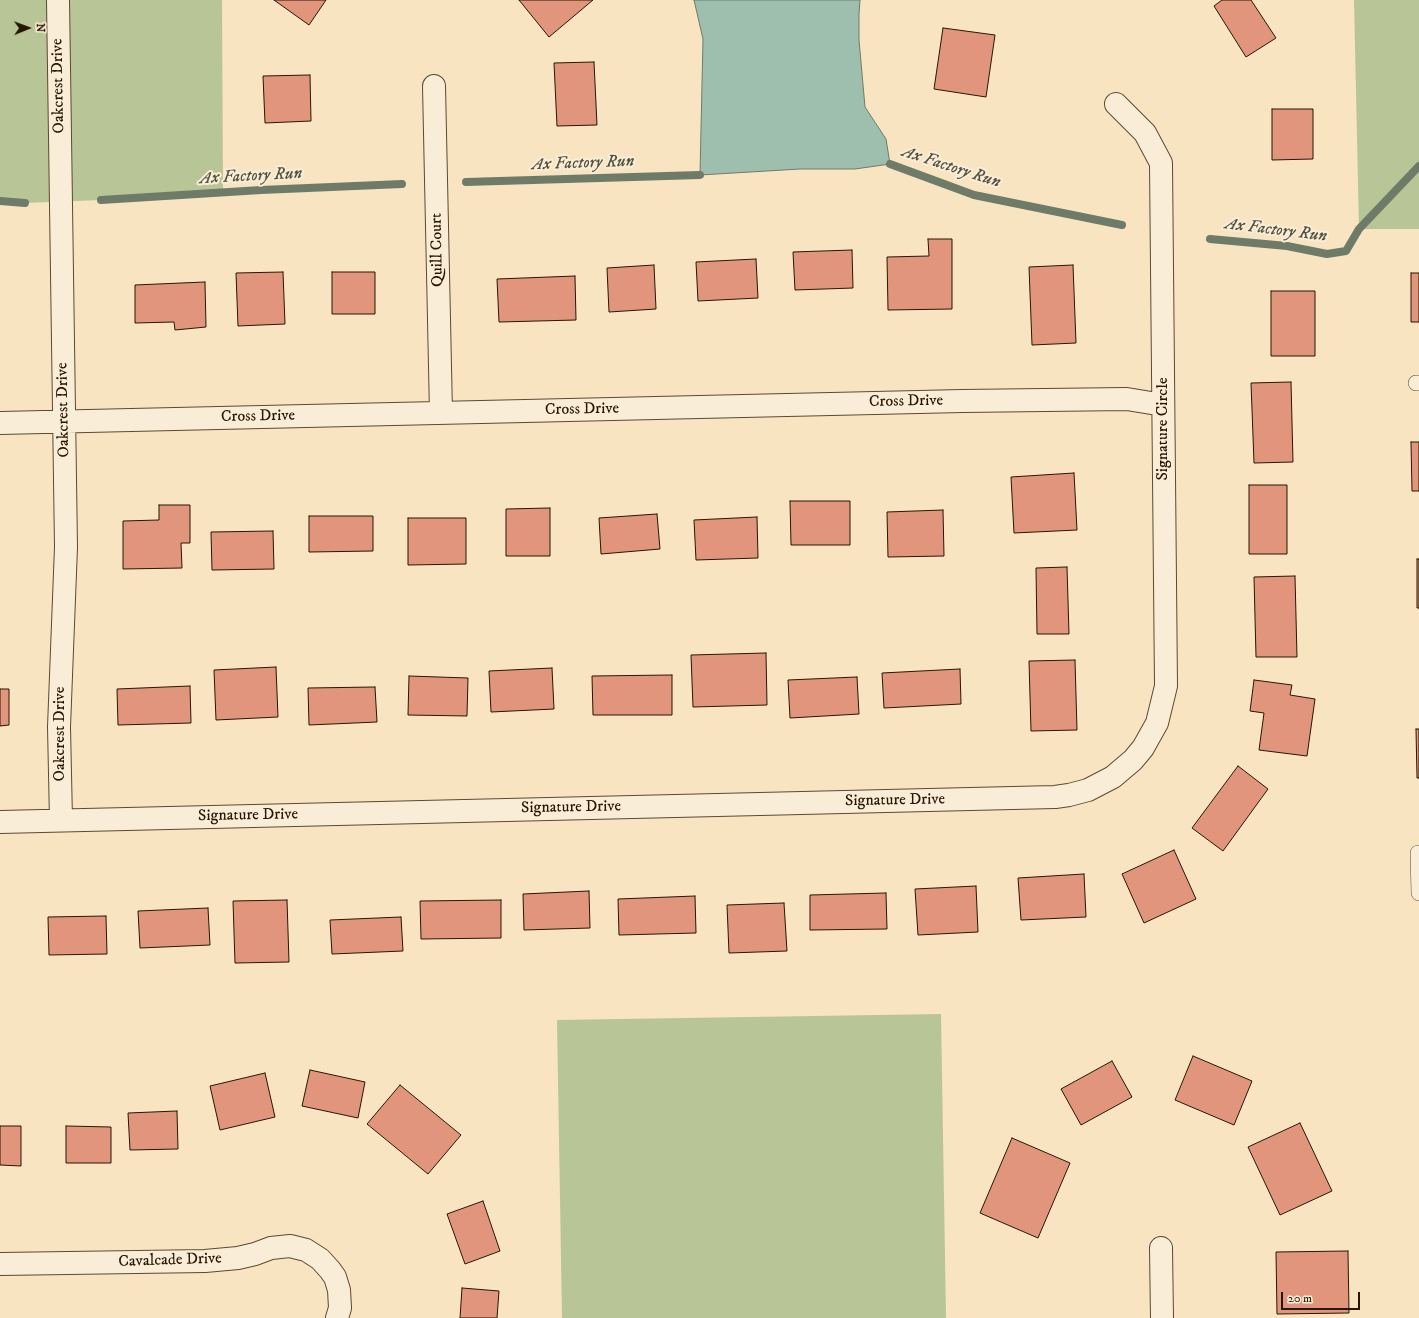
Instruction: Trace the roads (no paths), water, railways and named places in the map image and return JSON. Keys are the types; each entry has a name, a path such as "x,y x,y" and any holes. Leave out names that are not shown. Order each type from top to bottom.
{"street":[{"name":"Oakcrest Drive","path":"58,0 66,547 59,727 61,820"},
{"name":"Quill Court","path":"434,86 441,413"},
{"name":"Signature Circle","path":"1116,104 1145,133 1161,163 1166,686 1157,723 1144,748 1133,760"},
{"name":"Cross Drive","path":"0,423 954,401 1127,399 1163,405"},
{"name":"Signature Drive","path":"0,822 1055,797 1088,790 1113,777 1133,760"},
{"name":"Cavalcade Drive","path":"0,1264 205,1261 238,1258 271,1248 290,1246 306,1250 320,1259 335,1277 339,1290 340,1308 337,1318"},
{"path":"1161,1248 1162,1318"}],"lane":[{"path":"1418,853 1419,894"}],"waterway":[{"name":"Ax Factory Run","path":"890,164 974,195 1122,225"},
{"name":"Ax Factory Run","path":"1210,239 1287,246 1327,254 1346,251 1359,229 1419,166"},
{"name":"Ax Factory Run","path":"466,182 700,175"},
{"name":"Ax Factory Run","path":"101,200 261,190 402,184"},
{"name":"Ax Factory Run","path":"0,201 25,203"}]}
